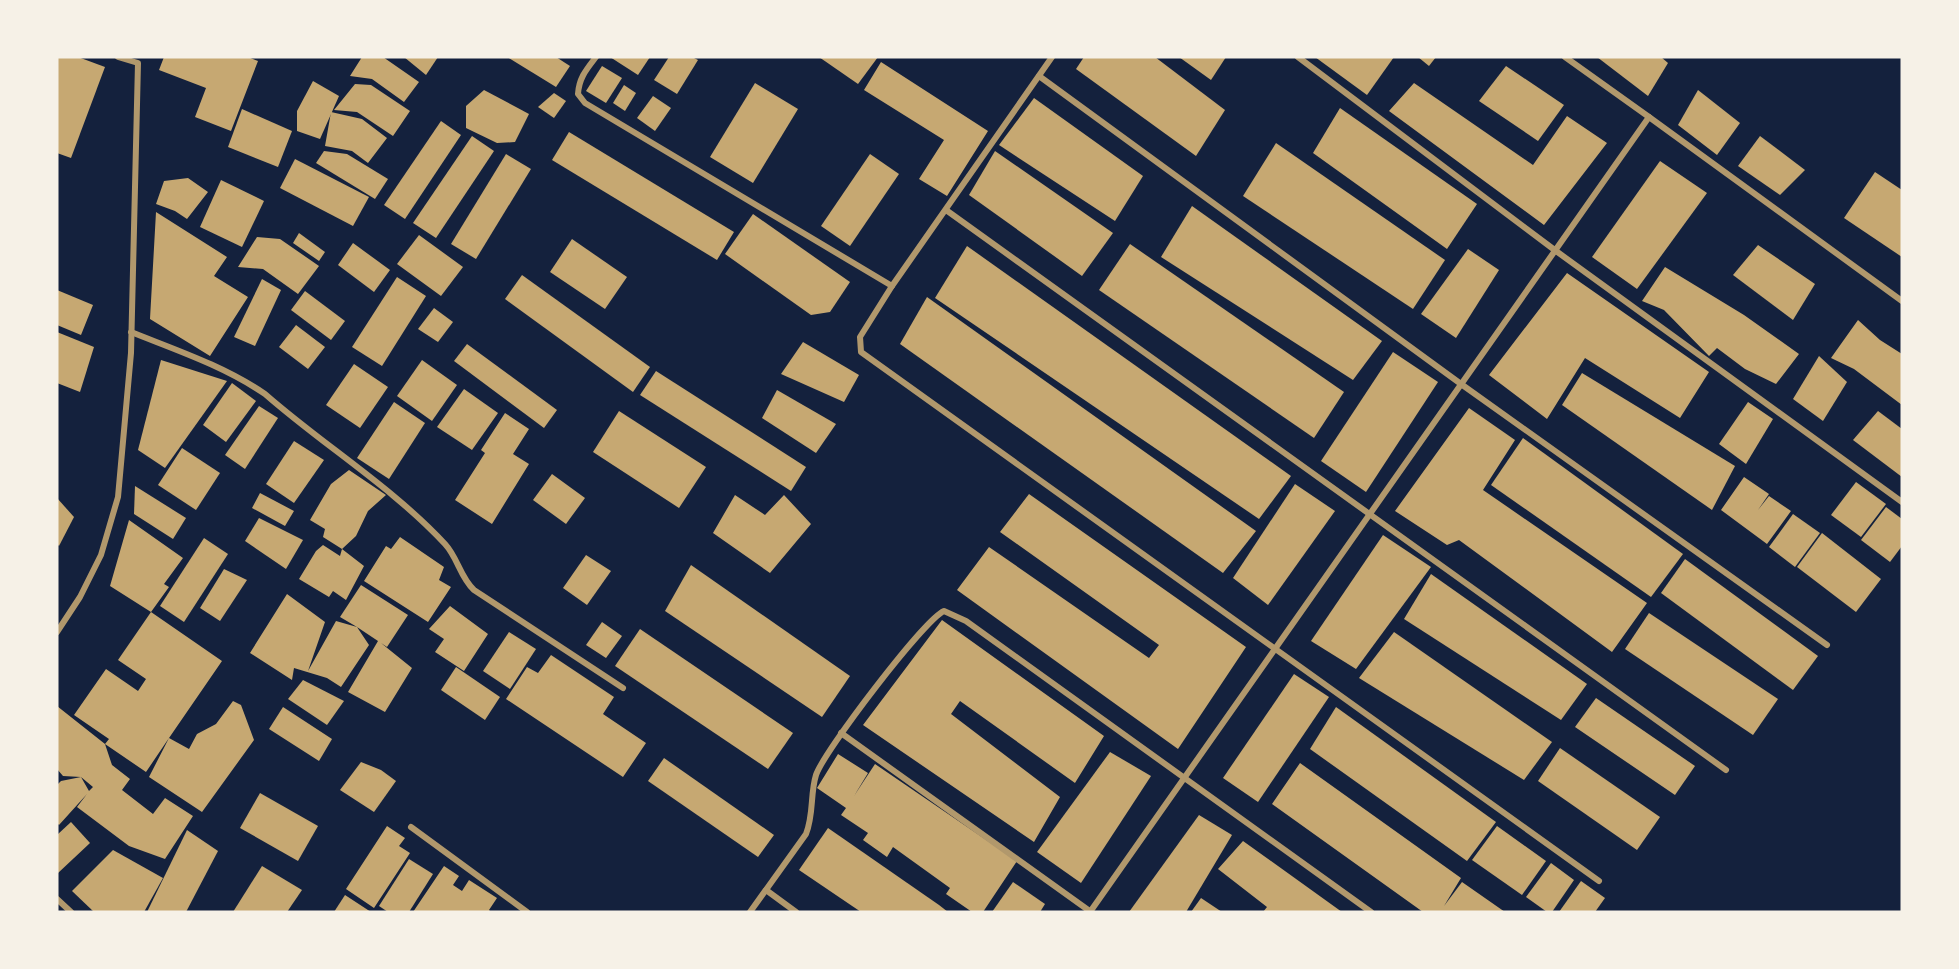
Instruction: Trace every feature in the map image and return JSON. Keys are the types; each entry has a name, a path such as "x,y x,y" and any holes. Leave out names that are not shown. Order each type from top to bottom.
{"street":[{"path":"57,632 80,597 101,555 118,497 131,332 138,60 118,57"},
{"path":"596,57 579,83 578,94 585,103 892,286"},
{"path":"1052,57 892,286 860,337 861,352 1599,881"},
{"path":"1298,57 1556,250 1902,502"},
{"path":"1565,57 1902,301"},
{"path":"1039,76 1461,384 1827,645"},
{"path":"841,733 1090,912 1650,117"},
{"path":"946,210 1726,770"},
{"path":"131,332 235,376 264,393 402,503 447,546 466,582 474,590 623,688"},
{"path":"750,912 806,834 812,819 816,773 841,733 922,631 938,614 944,611 966,621 1371,912"},
{"path":"411,827 527,912"},
{"path":"766,890 796,912"},
{"path":"57,899 71,912"}],"building":[{"path":"57,57 78,57 105,67 71,158 57,153"},
{"path":"164,57 248,57 258,61 231,131 195,117 206,88 159,70"},
{"path":"362,57 383,57 419,82 404,102 372,79 350,76"},
{"path":"404,57 438,57 426,75"},
{"path":"507,57 556,57 570,66 556,87"},
{"path":"610,57 650,57 638,75"},
{"path":"669,57 692,57 698,60 677,94 654,80"},
{"path":"819,57 878,57 858,84"},
{"path":"1084,57 1155,57 1225,110 1196,156 1076,69"},
{"path":"1179,57 1226,57 1211,80"},
{"path":"1315,57 1394,57 1367,95"},
{"path":"1418,57 1436,57 1429,66"},
{"path":"1597,57 1661,57 1668,63 1648,96"},
{"path":"881,62 988,131 947,196 919,179 944,140 864,90"},
{"path":"602,66 622,78 606,103 586,91"},
{"path":"1506,66 1564,105 1538,141 1479,101"},
{"path":"313,81 339,96 320,139 297,131 297,111"},
{"path":"755,83 798,109 753,183 710,157"},
{"path":"1414,83 1533,165 1567,116 1607,143 1544,225 1389,111"},
{"path":"355,84 371,85 410,111 393,136 357,112 334,110"},
{"path":"624,85 636,93 625,111 613,103"},
{"path":"484,90 529,114 515,142 497,143 466,128 466,106"},
{"path":"1698,90 1740,123 1717,155 1678,125"},
{"path":"554,93 566,101 554,118 538,107"},
{"path":"653,96 671,108 655,131 637,118"},
{"path":"1034,98 1143,176 1115,221 999,145"},
{"path":"1340,108 1477,204 1447,249 1313,153"},
{"path":"242,109 292,131 278,167 228,147"},
{"path":"331,112 362,119 387,138 368,163 352,151 325,146"},
{"path":"441,121 461,135 405,219 384,205"},
{"path":"569,132 734,232 717,260 552,160"},
{"path":"472,136 494,151 436,238 413,223"},
{"path":"1760,136 1805,170 1780,195 1738,166"},
{"path":"1276,143 1445,260 1413,309 1243,196"},
{"path":"324,151 347,154 388,179 375,199 316,163"},
{"path":"995,151 1113,233 1082,276 969,195"},
{"path":"506,154 531,169 476,259 451,244"},
{"path":"870,154 899,174 850,246 821,226"},
{"path":"295,159 369,197 353,226 280,188"},
{"path":"1660,161 1707,193 1637,289 1592,257"},
{"path":"1875,172 1902,190 1902,257 1844,218"},
{"path":"188,178 208,192 187,219 175,211 156,204 164,181"},
{"path":"221,180 264,201 242,247 200,227"},
{"path":"1192,206 1382,341 1353,380 1161,257"},
{"path":"156,212 227,257 214,276 248,297 210,356 150,319"},
{"path":"753,214 850,282 830,312 811,315 725,254"},
{"path":"299,233 325,252 319,261 293,243"},
{"path":"419,235 463,267 441,296 397,264"},
{"path":"257,237 280,239 319,266 298,294 263,269 238,267"},
{"path":"572,239 627,277 605,309 550,272"},
{"path":"353,243 390,270 374,292 338,265"},
{"path":"1130,244 1344,392 1314,438 1099,290"},
{"path":"1758,245 1815,284 1793,320 1733,275"},
{"path":"967,246 1291,476 1259,519 935,298"},
{"path":"1468,249 1499,270 1456,338 1421,314"},
{"path":"1665,267 1744,315 1799,354 1776,384 1745,369 1717,348 1709,356 1664,310 1642,301"},
{"path":"1567,273 1709,372 1680,418 1585,358 1547,419 1489,375"},
{"path":"522,275 650,367 633,392 505,299"},
{"path":"397,277 426,296 382,366 352,347"},
{"path":"262,279 281,290 255,346 234,337"},
{"path":"57,290 93,305 81,335 57,325"},
{"path":"305,291 345,321 331,340 291,310"},
{"path":"927,297 1256,531 1223,573 900,344"},
{"path":"434,308 453,322 438,342 418,329"},
{"path":"1858,320 1880,340 1902,354 1902,405 1854,369 1831,358"},
{"path":"296,325 325,347 308,369 279,347"},
{"path":"57,332 94,347 80,392 57,383"},
{"path":"803,342 859,375 844,402 781,374"},
{"path":"467,344 557,410 544,428 454,361"},
{"path":"1393,352 1438,382 1366,492 1321,461"},
{"path":"1819,356 1847,382 1823,421 1793,399"},
{"path":"161,360 227,381 165,468 138,450"},
{"path":"422,360 457,385 432,421 397,396"},
{"path":"354,364 388,387 360,428 326,405"},
{"path":"656,371 806,467 791,491 640,395"},
{"path":"1582,373 1735,466 1712,510 1562,405"},
{"path":"232,383 256,401 226,442 203,425"},
{"path":"464,389 498,413 472,450 437,427"},
{"path":"777,390 836,424 816,453 762,418"},
{"path":"394,402 425,423 389,479 357,458"},
{"path":"1748,402 1773,419 1746,464 1719,444"},
{"path":"259,406 278,418 245,469 225,455"},
{"path":"1469,408 1515,440 1483,490 1647,603 1612,652 1459,540 1447,545 1395,511"},
{"path":"619,411 706,467 679,508 593,452"},
{"path":"1878,411 1902,429 1902,477 1853,440"},
{"path":"505,413 529,429 513,454 529,464 492,524 455,500 485,453 481,450"},
{"path":"1523,438 1683,554 1651,597 1491,485"},
{"path":"294,441 324,460 294,503 266,484"},
{"path":"182,448 220,473 196,510 158,485"},
{"path":"349,470 386,495 368,511 356,536 342,549 323,537 325,529 310,520 331,484"},
{"path":"552,474 585,498 566,524 533,500"},
{"path":"1744,477 1769,494 1758,510 1769,496 1791,511 1767,544 1721,510"},
{"path":"1856,482 1886,504 1861,537 1831,515"},
{"path":"1295,484 1335,511 1268,605 1233,578"},
{"path":"135,486 186,518 173,539 134,514"},
{"path":"260,493 294,511 285,526 252,508"},
{"path":"1029,494 1246,647 1178,749 957,590 989,547 1149,658 1159,645 1000,532"},
{"path":"735,495 765,515 784,495 811,524 770,573 713,533"},
{"path":"57,498 74,517 59,546 57,544"},
{"path":"1886,507 1902,519 1902,546 1890,562 1861,540"},
{"path":"1793,514 1820,533 1795,567 1769,547"},
{"path":"259,518 303,540 286,569 245,541"},
{"path":"129,520 183,558 164,584 169,587 151,612 110,586"},
{"path":"1822,533 1881,579 1856,612 1797,567"},
{"path":"1383,535 1431,567 1356,669 1311,641"},
{"path":"400,537 444,567 439,580 451,587 428,622 364,581 386,546 391,549"},
{"path":"204,538 228,554 184,622 160,606"},
{"path":"323,545 340,556 342,549 364,566 346,600 333,591 329,597 299,579 316,551"},
{"path":"586,555 611,571 587,605 563,588"},
{"path":"1685,559 1818,656 1793,690 1661,593"},
{"path":"691,565 850,676 822,717 665,611"},
{"path":"224,569 247,580 220,621 200,608"},
{"path":"1431,574 1587,684 1561,720 1404,619"},
{"path":"361,585 408,615 387,647 381,643 412,668 385,712 348,692 378,641 340,617"},
{"path":"287,594 325,622 308,671 336,621 357,627 369,645 341,687 327,678 294,668 292,680 250,653"},
{"path":"450,606 488,634 464,671 435,652 444,639 429,629"},
{"path":"151,612 222,661 146,772 105,744 109,739 74,715 106,669 138,691 146,679 118,660"},
{"path":"1649,613 1778,699 1753,735 1625,649"},
{"path":"942,620 1104,736 1075,783 960,701 951,714 1060,797 1034,842 863,725"},
{"path":"602,622 622,636 606,658 586,645"},
{"path":"640,629 793,733 768,769 615,666"},
{"path":"509,632 536,649 510,689 483,671"},
{"path":"1394,632 1552,742 1524,780 1359,678"},
{"path":"551,655 614,697 603,714 646,743 623,777 506,699 527,667 538,673"},
{"path":"456,667 500,697 485,720 441,690"},
{"path":"1294,674 1329,697 1258,802 1223,778"},
{"path":"303,680 344,701 327,725 288,699"},
{"path":"1596,698 1695,766 1675,795 1575,727"},
{"path":"233,701 241,705 254,740 202,812 149,777 169,738 189,749 197,734 216,724"},
{"path":"57,706 105,744 112,765 130,779 122,790 153,814 165,798 193,816 165,859 129,846 77,807 87,794 59,825 57,823 57,785 61,781 81,777 63,776 57,769","holes":["81,777 93,787 89,791"]},
{"path":"283,707 332,739 319,761 269,729"},
{"path":"1336,707 1496,822 1467,861 1310,749"},
{"path":"1560,748 1660,817 1637,850 1538,781"},
{"path":"1110,752 1151,776 1081,883 1037,852"},
{"path":"838,754 868,773 854,796 875,764 1017,861 983,912 972,912 946,894 950,888 893,847 887,857 863,840 868,833 841,815 846,808 817,788"},
{"path":"664,758 774,835 758,857 648,781"},
{"path":"361,762 381,770 396,781 374,812 340,790"},
{"path":"1300,763 1461,878 1444,906 1462,882 1505,912 1423,912 1272,804"},
{"path":"260,793 318,826 298,861 240,828"},
{"path":"1199,815 1232,835 1186,912 1129,912"},
{"path":"71,822 90,843 57,874 57,835"},
{"path":"387,826 405,838 399,846 410,853 374,908 346,889"},
{"path":"1497,826 1546,861 1522,895 1472,860"},
{"path":"828,828 948,912 861,912 799,870"},
{"path":"187,830 218,851 186,912 147,912"},
{"path":"1243,841 1342,912 1263,912 1267,907 1218,869"},
{"path":"113,850 163,878 144,912 94,912 72,891"},
{"path":"409,859 433,874 409,912 388,912 379,906"},
{"path":"1551,863 1574,880 1552,912 1547,912 1526,897"},
{"path":"262,866 302,890 287,912 233,912"},
{"path":"444,866 459,876 453,885 462,891 469,880 497,898 489,910 491,912 413,912"},
{"path":"1581,881 1605,898 1595,912 1559,912"},
{"path":"1013,882 1045,904 1040,912 992,912"},
{"path":"345,895 371,912 334,912"},
{"path":"1201,898 1222,912 1191,912"}]}
